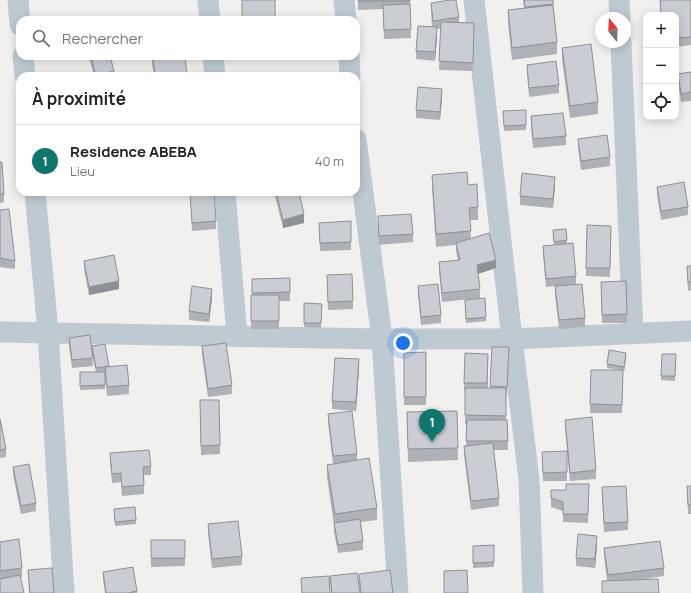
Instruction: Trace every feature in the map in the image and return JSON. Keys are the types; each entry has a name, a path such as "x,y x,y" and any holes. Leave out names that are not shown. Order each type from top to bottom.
{"street":[{"path":"18,0 19,16"},
{"path":"208,0 210,16"},
{"path":"344,0 346,16"},
{"path":"474,0 529,479 533,593"},
{"path":"619,0 620,12"},
{"path":"621,48 633,333"},
{"path":"23,60 25,72"},
{"path":"213,60 215,72"},
{"path":"349,60 350,72"},
{"path":"360,170 382,339 398,593"},
{"path":"35,196 48,332 64,593"},
{"path":"225,196 237,336"},
{"path":"0,332 382,339 512,339 691,331"}],"building":[{"path":"242,0 275,0 275,16 242,16"},
{"path":"410,0 410,1 358,1"},
{"path":"456,0 459,17 433,21 431,3"},
{"path":"524,0 553,0 553,4 525,7"},
{"path":"660,0 691,0 691,37 679,38 679,12 661,12"},
{"path":"410,4 411,29 384,30 383,5"},
{"path":"553,5 557,42 512,48 508,10"},
{"path":"441,22 474,23 473,63 439,61"},
{"path":"418,26 437,27 435,52 416,51"},
{"path":"591,44 598,102 570,106 562,48"},
{"path":"92,60 111,60 114,71 95,72"},
{"path":"153,60 185,60 187,72 155,72"},
{"path":"556,61 559,85 529,88 527,65"},
{"path":"691,72 691,92 681,94 679,74"},
{"path":"418,87 442,89 440,112 416,110"},
{"path":"526,110 526,125 504,126 503,111"},
{"path":"563,113 566,136 533,139 531,116"},
{"path":"607,135 610,157 581,161 578,139"},
{"path":"0,162 2,162 4,194 0,194"},
{"path":"467,172 468,185 477,184 478,207 469,208 471,231 436,234 432,175"},
{"path":"522,173 555,177 553,199 520,196"},
{"path":"684,182 688,207 661,211 657,187"},
{"path":"190,196 214,196 216,221 192,223"},
{"path":"277,196 300,196 304,214 283,220"},
{"path":"9,209 15,261 0,258 0,210"},
{"path":"411,214 413,234 379,236 378,216"},
{"path":"351,221 351,242 320,243 319,223"},
{"path":"587,225 611,226 610,268 586,268"},
{"path":"566,229 567,240 554,242 553,230"},
{"path":"489,233 496,260 477,265 480,289 442,293 439,262 460,260 456,243"},
{"path":"573,243 576,276 546,279 543,246"},
{"path":"114,255 119,281 89,287 84,261"},
{"path":"687,266 691,266 691,282 688,282"},
{"path":"352,274 353,301 328,302 327,275"},
{"path":"290,278 290,292 252,293 252,279"},
{"path":"626,281 627,314 602,315 601,282"},
{"path":"438,284 441,315 421,317 418,286"},
{"path":"582,284 585,318 559,320 555,286"},
{"path":"192,286 212,289 209,314 189,311"},
{"path":"251,295 279,295 279,321 251,321"},
{"path":"485,298 486,317 466,319 465,300"},
{"path":"304,303 322,304 321,323 304,323"},
{"path":"90,335 93,358 72,360 69,338"},
{"path":"226,343 232,385 208,389 202,346"},
{"path":"105,344 109,366 96,368 92,346"},
{"path":"492,347 509,347 507,387 490,386"},
{"path":"609,350 626,353 624,367 607,364"},
{"path":"426,352 426,397 404,397 404,353"},
{"path":"465,353 488,354 487,383 464,383"},
{"path":"662,354 676,354 675,376 661,376"},
{"path":"335,358 359,359 356,402 332,401"},
{"path":"127,365 129,385 107,387 105,367"},
{"path":"591,370 623,370 622,405 590,404"},
{"path":"80,372 105,372 105,385 80,386"},
{"path":"465,388 506,388 506,416 465,415"},
{"path":"200,400 219,400 220,445 201,446"},
{"path":"352,411 357,454 333,456 328,414"},
{"path":"457,411 458,448 408,449 407,412"},
{"path":"592,417 596,470 570,473 565,420"},
{"path":"0,419 6,449 0,450"},
{"path":"467,420 507,420 508,441 466,441"},
{"path":"493,443 499,498 471,501 464,446"},
{"path":"149,450 151,466 143,467 144,485 122,487 121,473 112,474 110,453"},
{"path":"567,451 567,472 543,473 542,452"},
{"path":"369,458 377,508 335,514 327,465"},
{"path":"29,464 36,503 21,506 13,467"},
{"path":"566,484 589,484 588,514 563,514 563,502 551,498 551,490 566,490"},
{"path":"626,486 628,522 604,523 602,487"},
{"path":"687,486 691,486 691,505 688,505"},
{"path":"135,507 136,520 115,522 114,509"},
{"path":"360,519 363,541 338,545 334,523"},
{"path":"238,521 242,556 212,559 208,524"},
{"path":"578,534 597,536 595,559 576,558"},
{"path":"19,539 22,568 0,571 0,542"},
{"path":"151,540 185,540 185,558 151,558"},
{"path":"660,541 664,568 608,575 604,548"},
{"path":"494,545 494,562 473,563 473,546"},
{"path":"133,567 137,591 128,593 106,593 103,572"},
{"path":"52,568 54,593 30,593 28,570"},
{"path":"390,570 393,593 361,593 359,574"},
{"path":"467,570 468,593 444,593 444,571"},
{"path":"357,573 360,593 332,593 330,576"},
{"path":"20,575 24,593 0,593 0,579"},
{"path":"329,576 330,593 302,593 301,578"},
{"path":"658,579 659,593 602,593 602,581"}],"place":[{"name":"Residence ABEBA","path":"432,442"}]}
